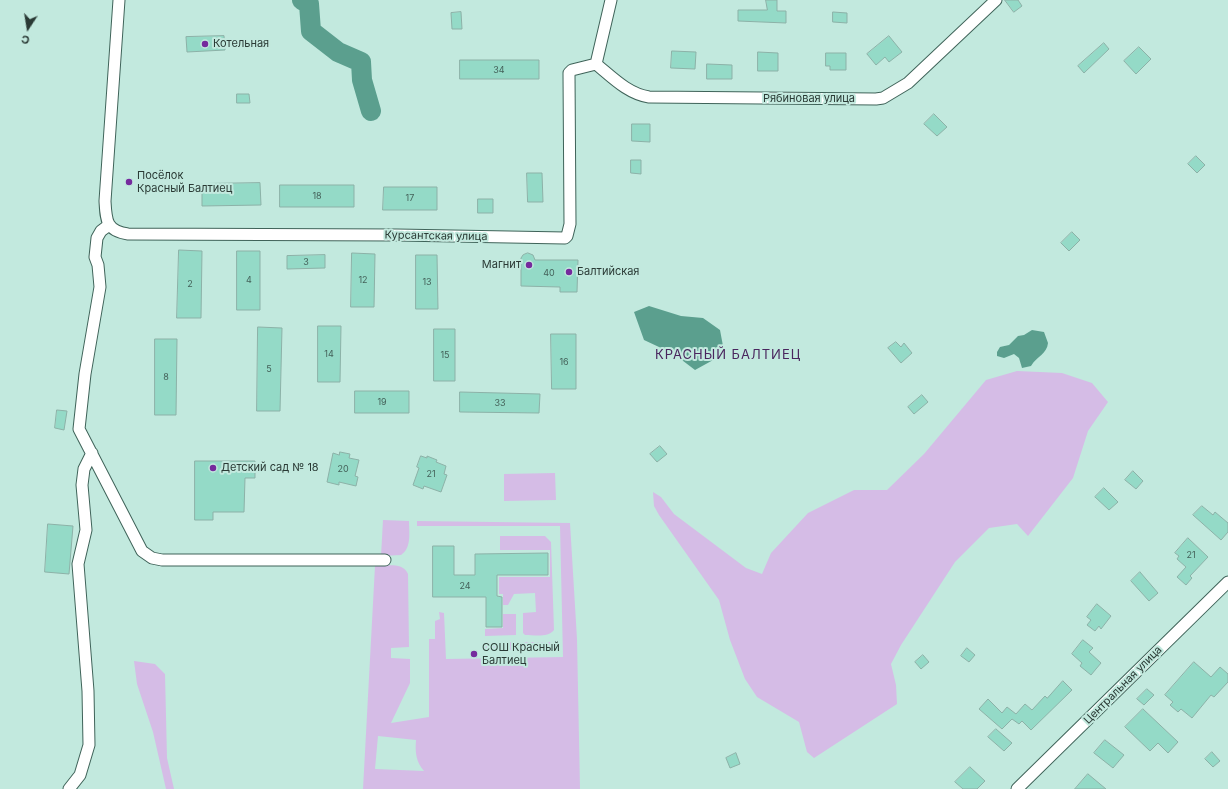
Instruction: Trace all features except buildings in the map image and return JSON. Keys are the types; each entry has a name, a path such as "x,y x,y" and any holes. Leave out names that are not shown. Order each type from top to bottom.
{"street":[{"path":"119,0 104,201 106,219 111,227 101,231 97,238 95,257 98,265 100,288 85,374 79,429 135,540 142,551 152,558 162,560 385,560"},
{"path":"596,64 611,0"},
{"name":"Рябиновая улица","path":"596,64 630,91 638,95 649,97 883,98 908,84 996,0"},
{"name":"Курсантская улица","path":"111,227 119,233 128,234 389,235 565,238 567,236 570,224 569,73 572,70 596,64"},
{"path":"69,789 80,775 89,745 88,690 78,564 86,530 82,485 84,469 92,453"},
{"name":"Центральная улица","path":"1017,789 1228,582"}],"shaded area":[{"path":"649,306 681,316 703,318 720,330 723,346 715,359 695,370 674,354 644,340 634,312"},
{"path":"1032,330 1044,332 1048,343 1046,350 1031,366 1022,368 1019,358 1014,354 1004,358 997,356 997,352 1000,347 1009,345 1018,336 1024,335"},
{"path":"1017,371 1062,373 1092,383 1108,402 1088,431 1073,478 1028,536 1017,524 989,528 955,562 901,645 891,664 896,685 897,704 814,758 807,752 799,722 757,697 745,679 730,640 719,600 659,515 654,506 653,492 661,497 674,514 746,568 762,574 771,553 808,513 854,490 887,490 924,454 986,380"},
{"path":"555,473 556,500 504,501 504,474"},
{"path":"383,520 409,521 408,544 405,552 401,555 381,556"},
{"path":"417,521 570,523 577,639 580,789 363,789 375,566 398,566 406,570 408,574 409,647 391,648 391,658 410,659 410,683 391,723 429,717 429,639 435,639 435,621 440,619 439,612 444,613 446,659 563,657 560,526 417,526","holes":["378,736 416,740 417,757 419,764 424,771 375,769"]},
{"path":"500,536 545,536 551,542 554,630 551,633 541,636 525,635 523,633 523,613 536,612 535,593 514,594 508,605 503,605 503,594 499,594 499,577 550,577 550,550 500,550"},
{"path":"503,614 516,614 516,635 485,636 485,629 503,628"},
{"path":"517,642 517,650 485,651 485,643"},
{"path":"523,642 551,642 552,650 524,650"},
{"path":"134,661 155,664 165,674 167,758 174,789 166,789 153,732 137,684"}],"waterway":[{"path":"302,0 309,4 311,31 338,52 361,62 362,80 371,111"}],"place":[{"name":"Котельная","path":"205,44"},
{"name":"Посёлок Красный Балтиец","path":"129,182"},
{"name":"Магнит","path":"529,265"},
{"name":"Балтийская","path":"569,272"},
{"name":"Детский сад № 18","path":"213,468"},
{"name":"СОШ Красный Балтиец","path":"474,654"}],"district":[{"name":"КРАСНЫЙ БАЛТИЕЦ","path":"728,355"}]}
